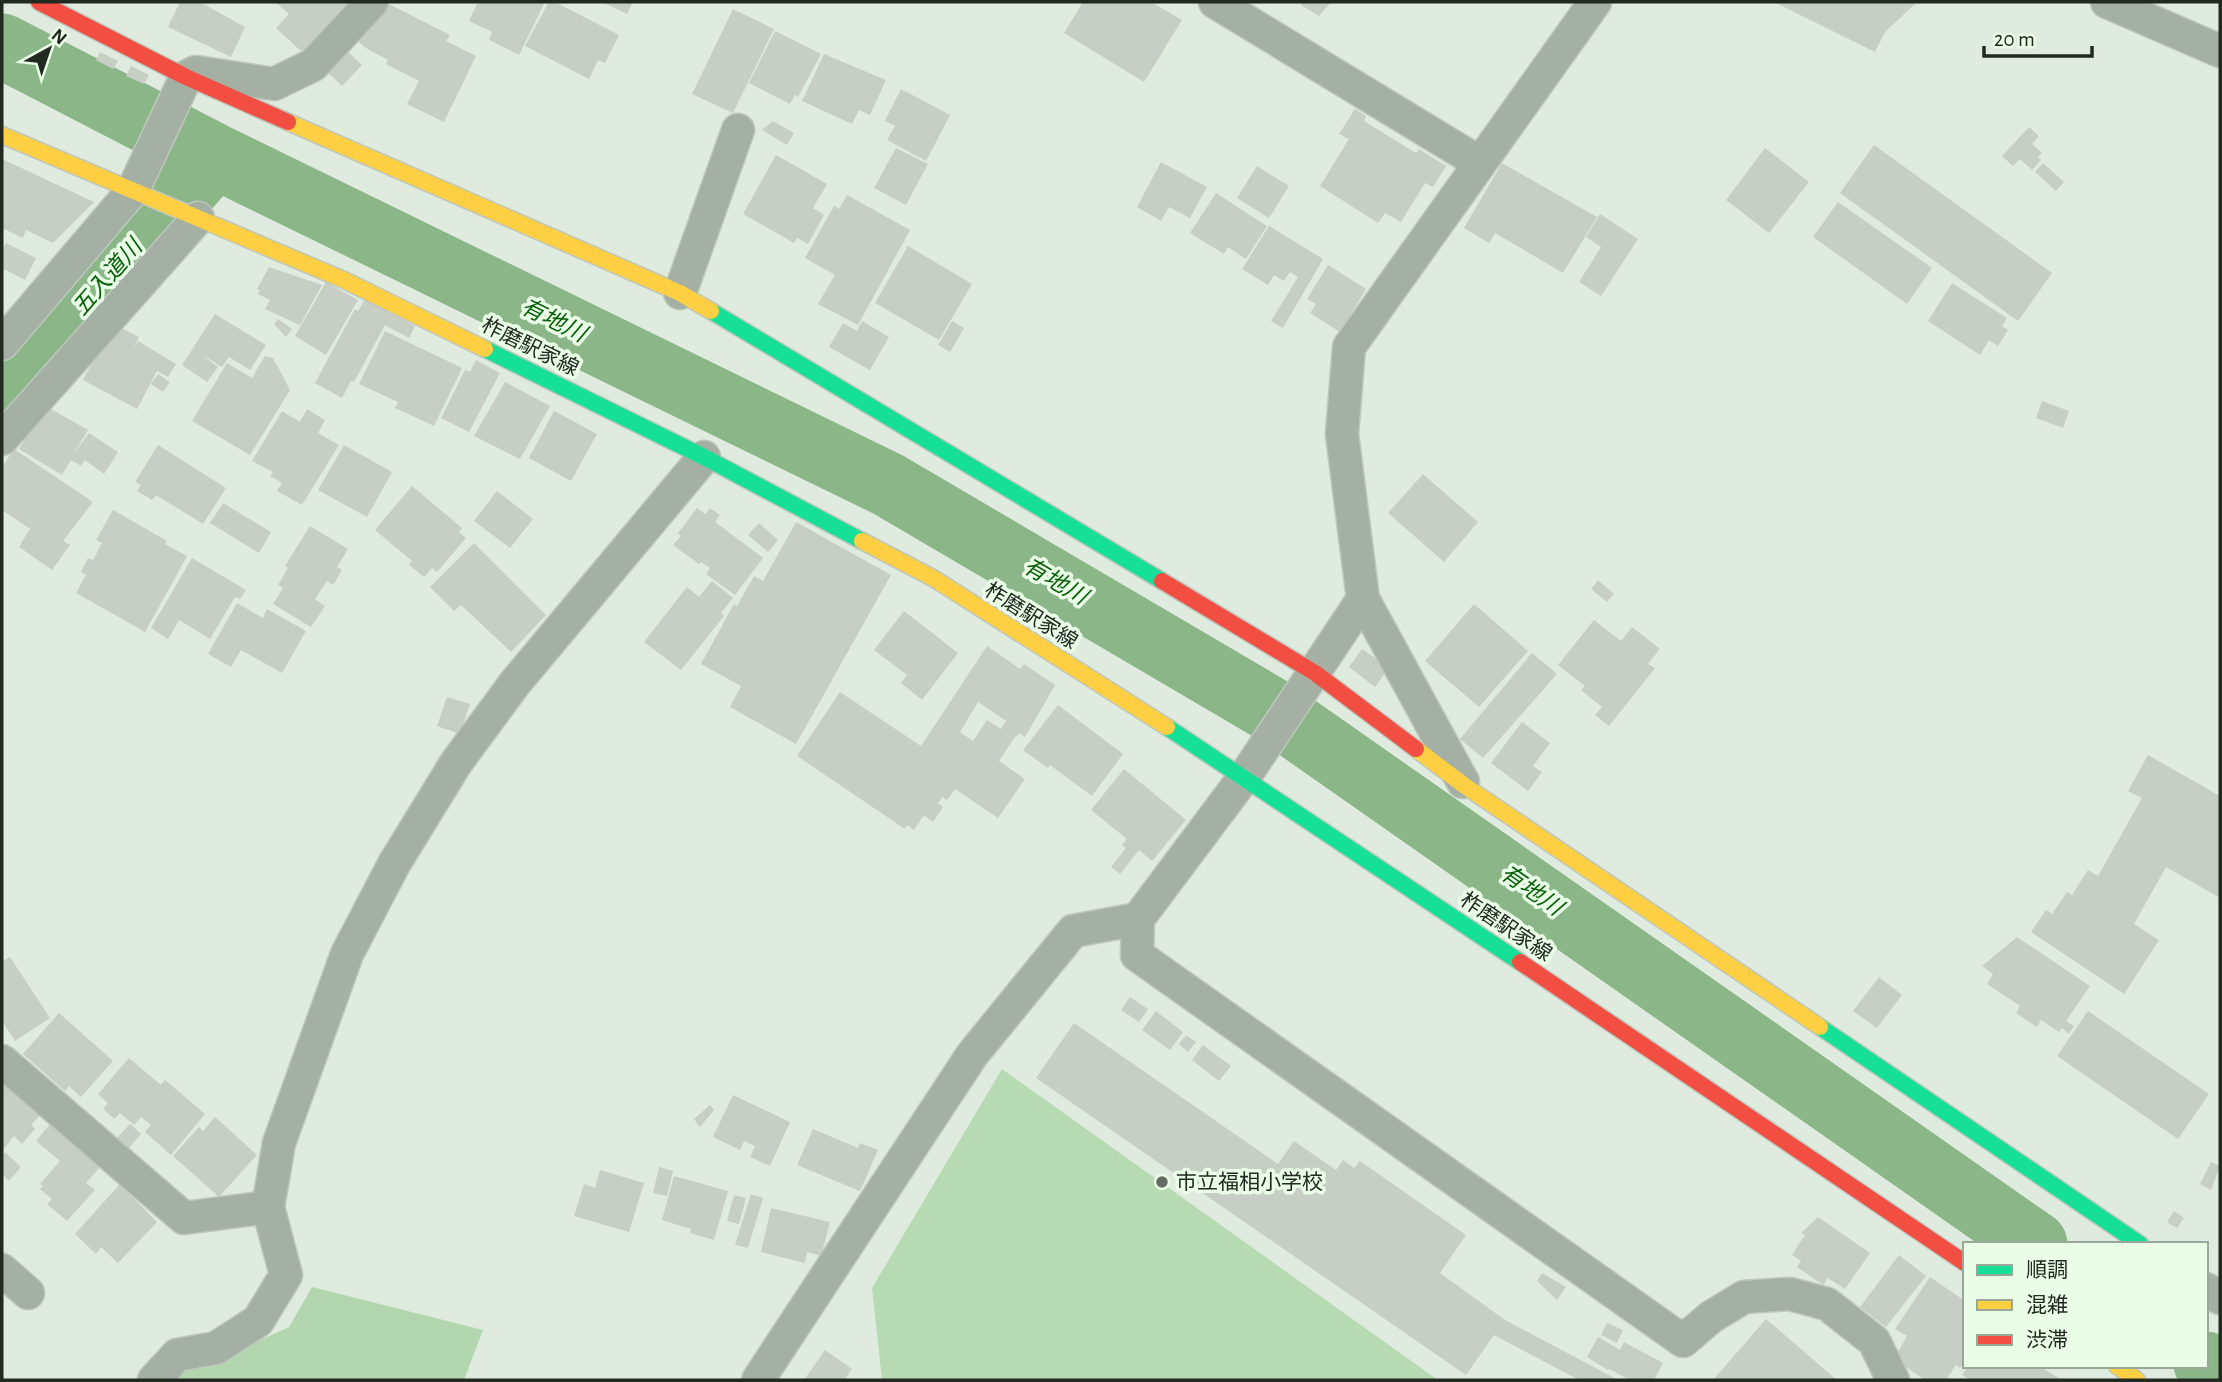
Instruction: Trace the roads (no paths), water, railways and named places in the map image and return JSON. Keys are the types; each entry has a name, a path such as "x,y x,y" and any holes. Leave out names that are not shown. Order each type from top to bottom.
{"street":[{"path":"39,2 186,77 680,293 1315,673 1465,786 2137,1242"},
{"path":"2,344 142,190 186,77 196,72 274,84 313,65 372,2"},
{"path":"1215,2 1480,163"},
{"path":"1465,786 1363,599 1342,434 1349,347 1595,2"},
{"path":"2107,2 2220,51"},
{"path":"680,293 738,130"},
{"name":"柞磨駅家線","path":"2,135 142,190 194,217 344,280 705,457 933,578 1245,776 1963,1262"},
{"path":"2,439 194,217"},
{"path":"154,1380 177,1355 216,1348 258,1321 286,1275 268,1207 279,1143 347,954 394,864 456,763 515,683 705,457"},
{"path":"1363,599 1245,776 1138,919 1137,955 1683,1341 1711,1317 1744,1297 1790,1294 1828,1304 1874,1341 1893,1380"},
{"path":"758,1380 972,1055 1073,931 1138,919"},
{"path":"2,1060 184,1218 268,1207"},
{"path":"2,1270 28,1293"},
{"path":"2120,1368 2137,1380"}],"waterway":[{"name":"有地川","path":"2,46 215,156 889,485 1272,710 2032,1242"},
{"name":"五入道川","path":"2,400 215,156"},
{"name":"有地川","path":"2208,1365 2220,1374"}],"place":[{"name":"市立福相小学校","path":"1162,1182"}]}
